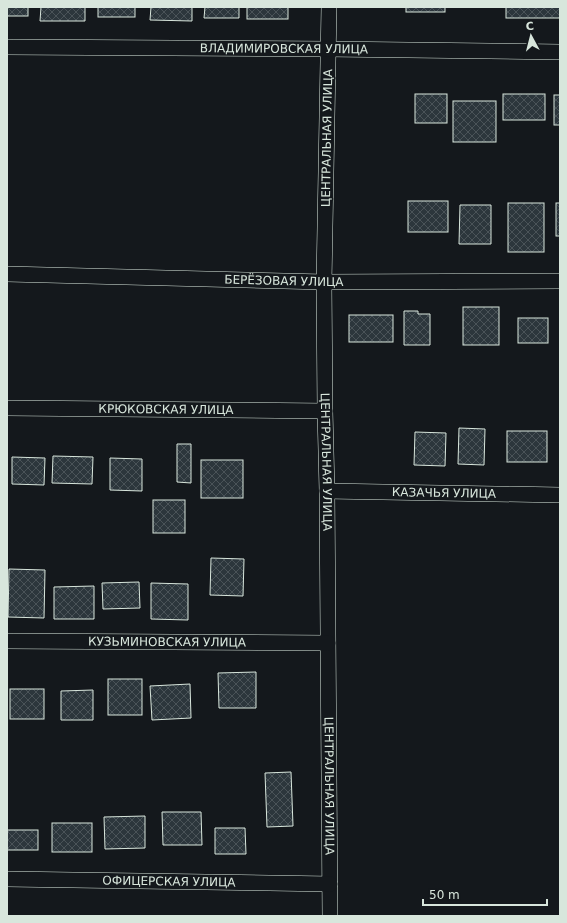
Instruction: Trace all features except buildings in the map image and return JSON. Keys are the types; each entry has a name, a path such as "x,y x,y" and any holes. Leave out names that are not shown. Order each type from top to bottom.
{"street":[{"name":"ЦЕНТРАЛЬНАЯ УЛИЦА","path":"329,7 324,282 330,916"},
{"name":"ВЛАДИМИРОВСКАЯ УЛИЦА","path":"7,47 560,52"},
{"name":"БЕРЁЗОВАЯ УЛИЦА","path":"7,274 324,282 560,281"},
{"name":"КРЮКОВСКАЯ УЛИЦА","path":"7,408 325,411"},
{"name":"КАЗАЧЬЯ УЛИЦА","path":"327,491 560,495"},
{"name":"КУЗЬМИНОВСКАЯ УЛИЦА","path":"7,642 328,643"},
{"name":"ОФИЦЕРСКАЯ УЛИЦА","path":"7,880 330,884"}]}
